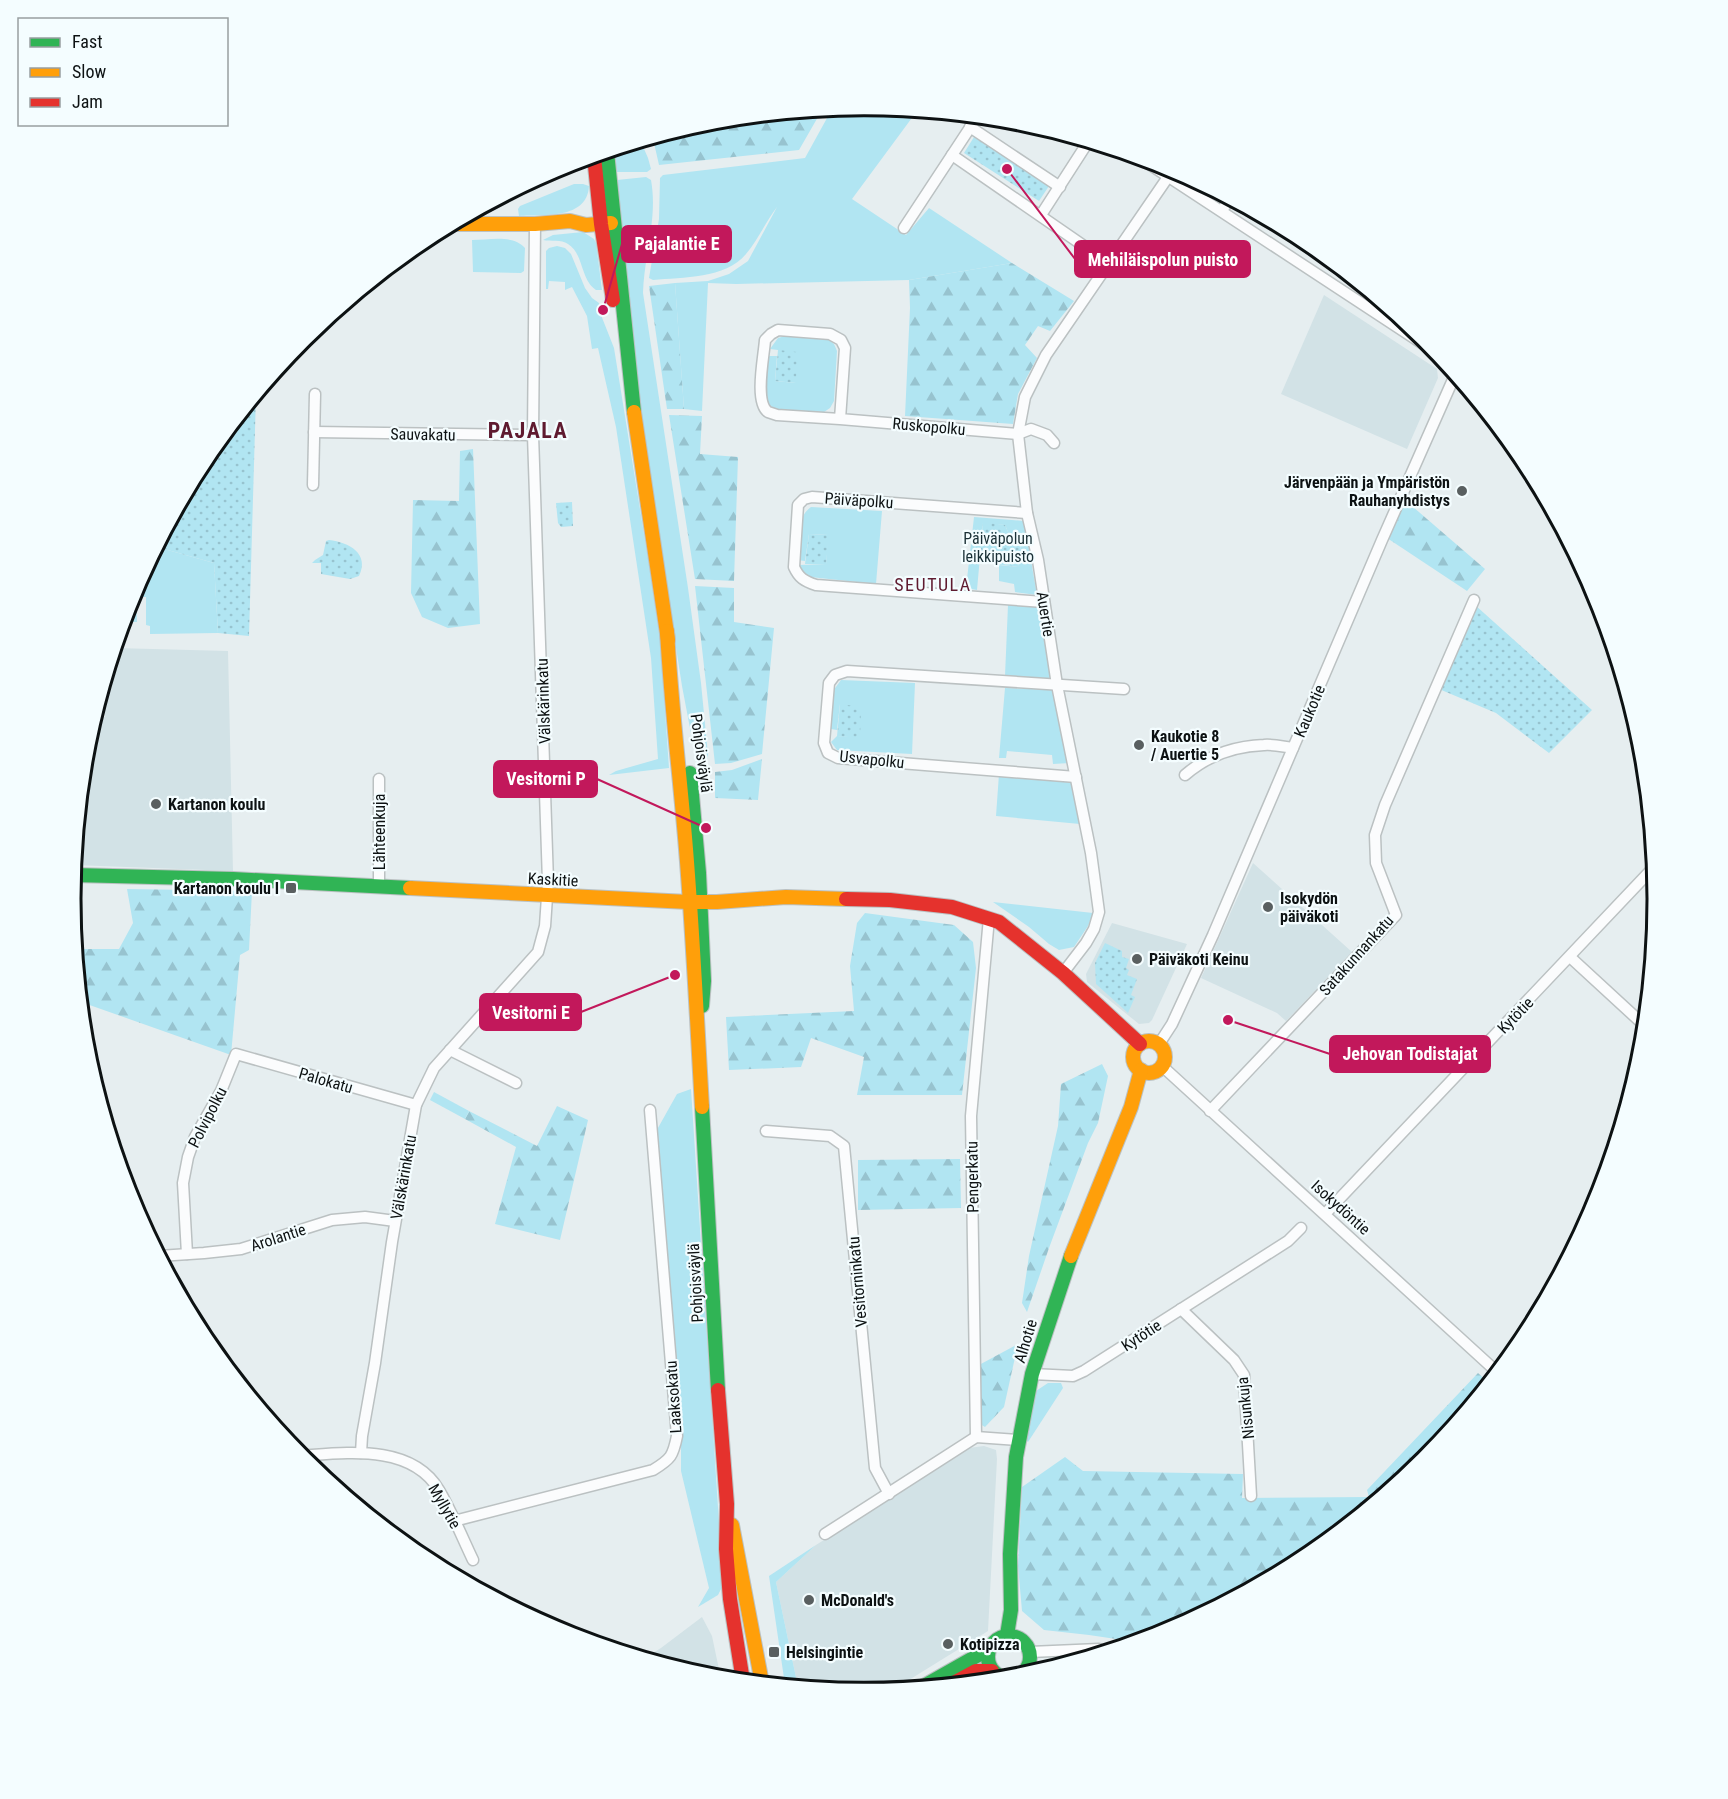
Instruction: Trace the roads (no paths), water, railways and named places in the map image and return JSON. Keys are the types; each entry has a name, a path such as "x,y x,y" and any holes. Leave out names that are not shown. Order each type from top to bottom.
{"street":[{"path":"904,228 972,124"},
{"path":"970,127 1060,187"},
{"path":"1041,216 1084,148"},
{"path":"952,156 1110,264"},
{"name":"Pohjoisväylä","path":"607,160 607,218"},
{"name":"Pohjoisväylä","path":"596,164 607,218 625,377 636,430 690,772 699,873 694,902 704,981 699,1060 720,1424 727,1504 726,1549 730,1599 742,1672"},
{"name":"Auertie","path":"1063,973 1086,943 1094,929 1099,912 1091,853 1057,686 1038,560 1027,513 1018,434 1025,397 1046,355 1168,178"},
{"path":"1198,191 1222,211 1396,325"},
{"path":"1222,211 1225,205"},
{"path":"468,224 535,224 570,221 584,214 607,218"},
{"name":"Välskärinkatu","path":"361,1453 395,1221 416,1105 434,1068 538,952 545,926 548,896 546,784 533,435 535,224"},
{"path":"1371,309 1373,305"},
{"name":"Ruskopolku","path":"840,419 845,348 841,340 830,334 778,330 771,334 765,340 760,392 763,406 768,412 777,416 1018,434 1031,429 1047,435 1054,443"},
{"name":"Kaukotie","path":"1159,1044 1172,1024 1213,935 1452,382"},
{"path":"313,485 315,394"},
{"name":"Sauvakatu","path":"314,432 533,435"},
{"name":"Päiväpolku","path":"1027,513 812,497 804,499 798,505 794,567 797,575 804,581 816,585 1044,602"},
{"name":"Satakunnankatu","path":"1210,1111 1396,915 1376,863 1375,835 1385,805 1474,600"},
{"name":"Usvapolku","path":"1057,686 848,671 835,675 829,683 824,743 828,753 838,758 1076,777"},
{"path":"1057,686 1124,689"},
{"path":"1185,775 1198,763 1226,751 1265,744 1293,748"},
{"name":"Lähteenkuja","path":"379,779 379,886"},
{"name":"Kaskitie","path":"82,875 233,879 694,902 786,897 890,900 952,907 999,922 1063,973"},
{"name":"Kytötie","path":"1325,1214 1646,875"},
{"name":"Pengerkatu","path":"976,1437 971,1116 989,918"},
{"path":"1570,957 1637,1019"},
{"path":"1063,973 1140,1044"},
{"path":"1151,1041 1159,1044 1165,1053 1162,1066 1152,1072 1137,1067 1133,1058 1134,1050 1140,1044 1151,1041"},
{"path":"450,1050 516,1083"},
{"name":"Palokatu","path":"236,1054 416,1105"},
{"name":"Polvipolku","path":"187,1254 183,1183 188,1157 195,1137 221,1091 236,1054"},
{"name":"Isokydöntie","path":"1162,1066 1492,1367"},
{"name":"Alhotie","path":"1007,1635 1011,1610 1010,1554 1019,1440 1032,1374 1065,1270 1131,1107 1141,1070"},
{"name":"Laaksokatu","path":"454,1521 653,1470 673,1453 677,1436 650,1110"},
{"name":"Vesitorninkatu","path":"766,1131 830,1136 844,1146 874,1468 889,1494"},
{"name":"Arolantie","path":"167,1255 241,1249 332,1220 365,1217 395,1221"},
{"name":"Kytötie","path":"1032,1374 1074,1376 1084,1371 1288,1241 1301,1228"},
{"name":"Nisunkuja","path":"1181,1310 1234,1360 1244,1375 1251,1496"},
{"path":"825,1534 976,1437 1019,1440"},
{"name":"Myllytie","path":"313,1455 361,1453 391,1457 417,1466 438,1488 473,1560"},
{"name":"Pohjoisväylä","path":"727,1504 738,1550 761,1676"},
{"path":"995,1671 989,1664 987,1655 989,1649 997,1639 1007,1635 1017,1637 1028,1646 1029,1664"},
{"path":"936,1679 989,1649"},
{"path":"1030,1652 1088,1649"},
{"path":"966,1676 985,1669 990,1672"}],"place":[{"name":"Mehiläispolun puisto","path":"1007,169"},
{"name":"Pajalantie E","path":"603,310"},
{"name":"Järvenpään ja Ympäristön Rauhanyhdistys","path":"1462,491"},
{"name":"Kaukotie 8 / Auertie 5","path":"1139,745"},
{"name":"Kartanon koulu","path":"156,804"},
{"name":"Vesitorni P","path":"706,828"},
{"name":"Kartanon koulu I","path":"291,888"},
{"name":"Isokydön päiväkoti","path":"1268,907"},
{"name":"Päiväkoti Keinu","path":"1137,959"},
{"name":"Vesitorni E","path":"675,975"},
{"name":"Jehovan Todistajat","path":"1228,1020"},
{"name":"McDonald's","path":"809,1600"},
{"name":"Kotipizza","path":"948,1644"},
{"name":"Helsingintie","path":"774,1652"}],"district":[{"name":"PAJALA","path":"528,430"},
{"name":"SEUTULA","path":"933,585"}],"park label":[{"name":"Päiväpolun leikkipuisto","path":"998,547"}]}
